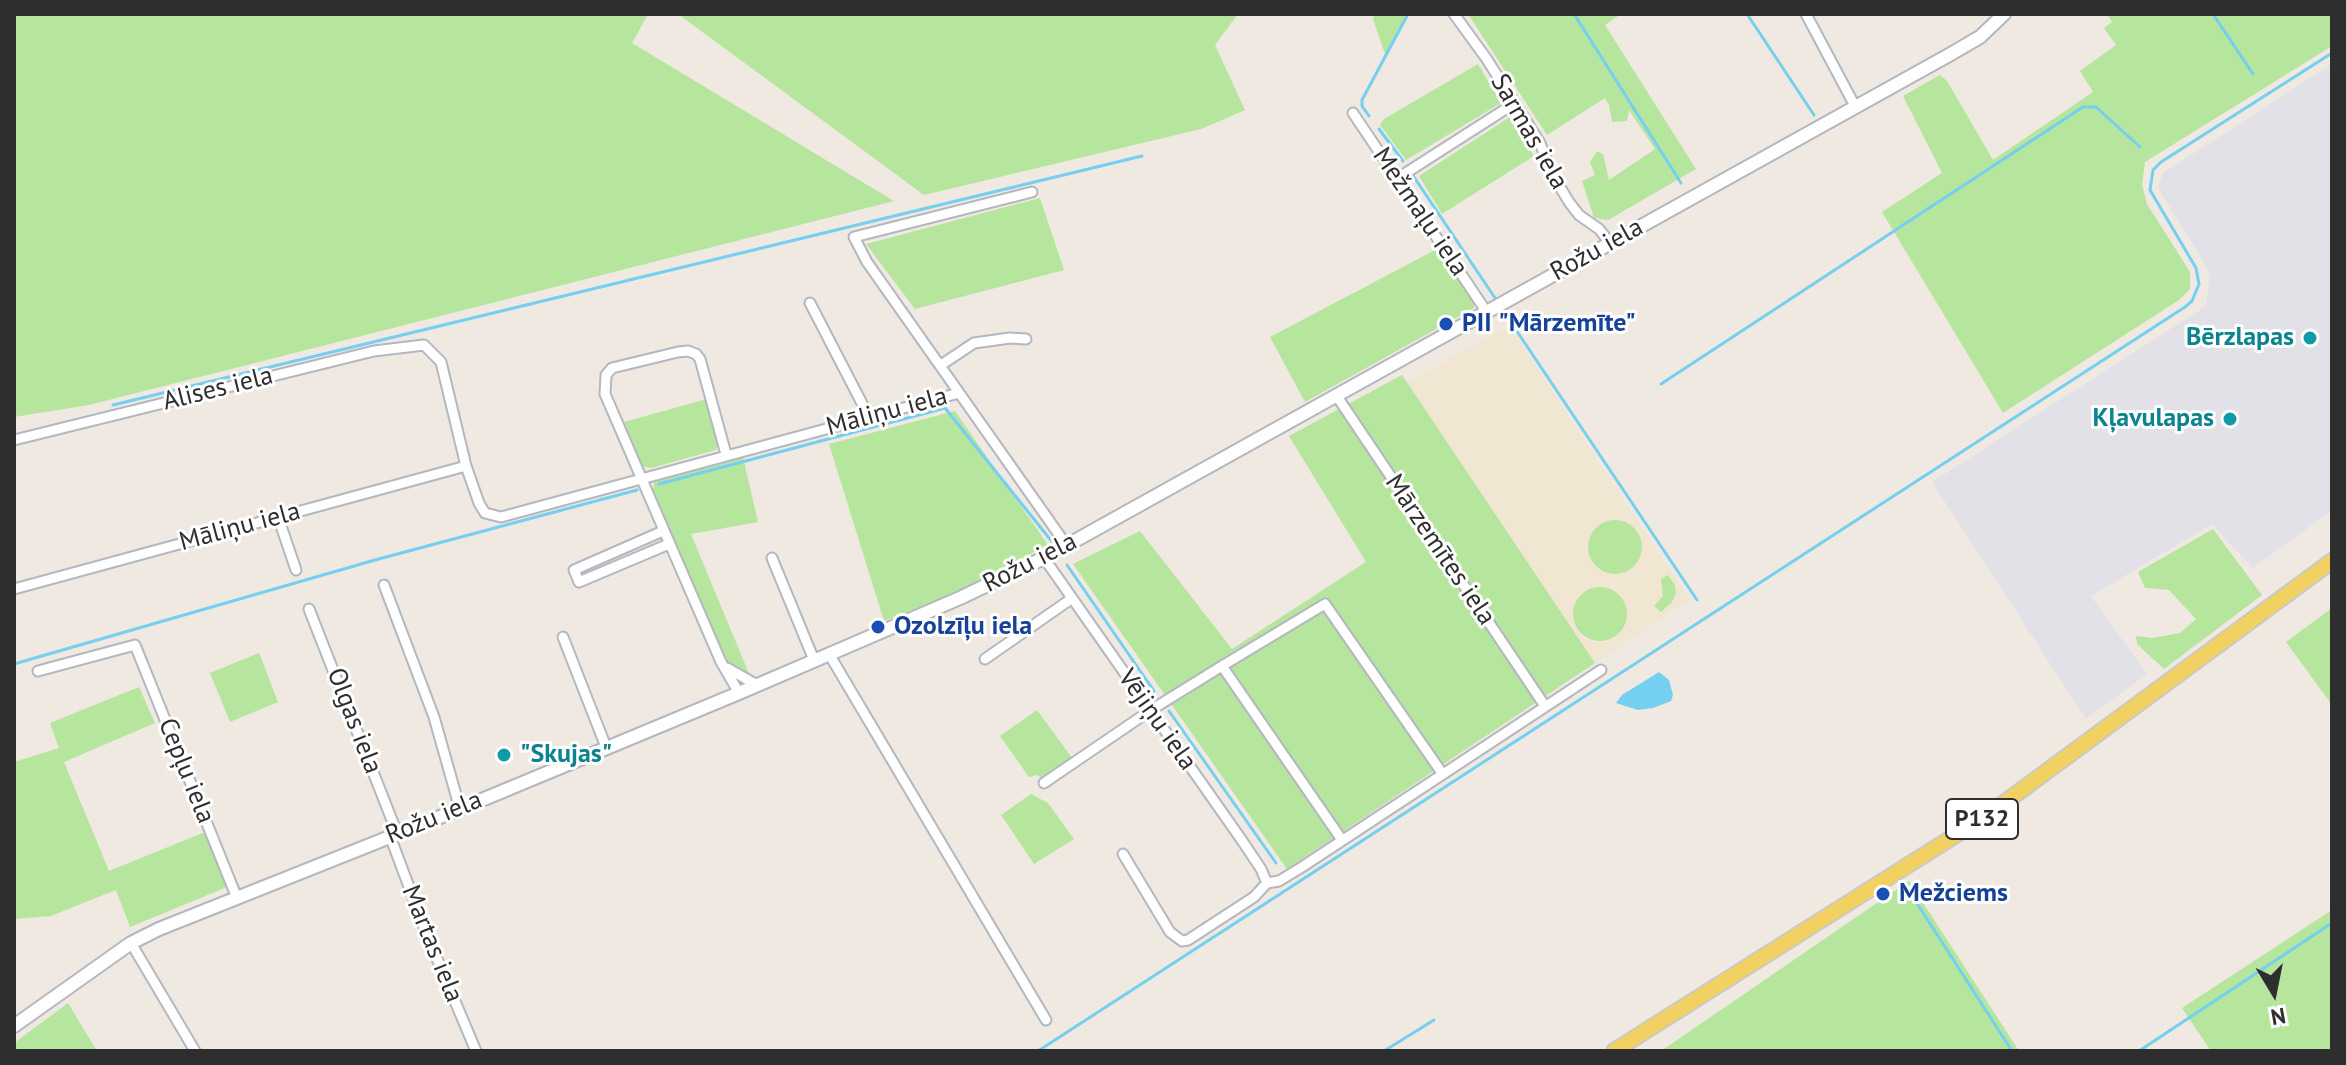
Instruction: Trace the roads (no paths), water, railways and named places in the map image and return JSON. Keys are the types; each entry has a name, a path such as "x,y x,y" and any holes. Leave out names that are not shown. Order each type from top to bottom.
{"main road":[{"name":"P132","path":"1614,1051 1989,814 2332,561"}],"street":[{"name":"Sarmas iela","path":"1454,14 1540,143 1552,174 1569,202 1610,243"},
{"path":"1806,14 1856,108"},
{"name":"Rožu iela","path":"14,1026 131,943 159,929 739,693 960,598 1044,558 1856,108 1980,37 2004,14"},
{"path":"1398,178 1515,103"},
{"name":"Mežmaļu iela","path":"1353,113 1486,311"},
{"path":"959,393 867,262 854,237 1032,192"},
{"path":"810,303 869,417"},
{"path":"941,365 974,343 1026,339"},
{"name":"Alises iela","path":"14,440 374,351 424,345 441,362 466,466"},
{"path":"726,454 696,354 678,352 612,368 606,375 605,394 663,531 724,667 739,693"},
{"name":"Māliņu iela","path":"14,589 466,466 485,513 501,517 959,393 1067,546"},
{"name":"Mārzemītes iela","path":"1336,395 1545,706"},
{"path":"278,517 296,570"},
{"path":"663,531 574,570 579,582 669,544"},
{"path":"772,558 814,660"},
{"name":"Vējiņu iela","path":"1044,558 1255,860 1267,883"},
{"path":"384,585 434,717 460,809"},
{"path":"985,659 1071,599"},
{"path":"1044,783 1151,710 1325,604 1442,773"},
{"name":"Olgas iela","path":"309,609 394,834"},
{"path":"563,637 606,747"},
{"name":"Cepļu iela","path":"38,671 135,645 237,898"},
{"path":"829,654 1046,1020"},
{"path":"1222,666 1342,840"},
{"path":"724,667 757,685"},
{"path":"1123,854 1170,932 1182,941 1188,940 1254,897 1267,883 1279,881 1601,670"},
{"name":"Martas iela","path":"394,834 427,935 476,1051"},
{"path":"131,943 195,1051"}],"water":[{"path":"1659,672 1669,680 1673,695 1671,701 1638,710 1616,703 1622,695"}],"waterway":[{"path":"1369,116 1362,106 1362,100 1408,14"},
{"path":"1574,14 1681,183"},
{"path":"1747,14 1814,115"},
{"path":"2213,14 2253,74"},
{"path":"1038,1051 2185,307 2192,301 2199,284 2196,268 2150,190 2153,170 2332,53"},
{"path":"1661,384 2083,107 2096,107 2140,147"},
{"path":"1379,129 1403,161"},
{"path":"113,405 1142,156"},
{"path":"1412,174 1495,298"},
{"path":"1506,315 1697,600"},
{"path":"659,484 945,408 1053,543"},
{"path":"14,664 375,560 637,490"},
{"path":"1067,565 1154,691"},
{"path":"1169,711 1276,863"},
{"path":"1911,894 2012,1051"},
{"path":"2139,1051 2332,923"},
{"path":"1384,1051 1434,1020"}],"place":[{"name":"PII \"Mārzemīte\"","path":"1446,324"},
{"name":"Bērzlapas","path":"2310,338"},
{"name":"Kļavulapas","path":"2230,419"},
{"name":"Ozolzīļu iela","path":"878,627"},
{"name":"\"Skujas\"","path":"504,755"},
{"name":"Mežciems","path":"1883,894"}]}
